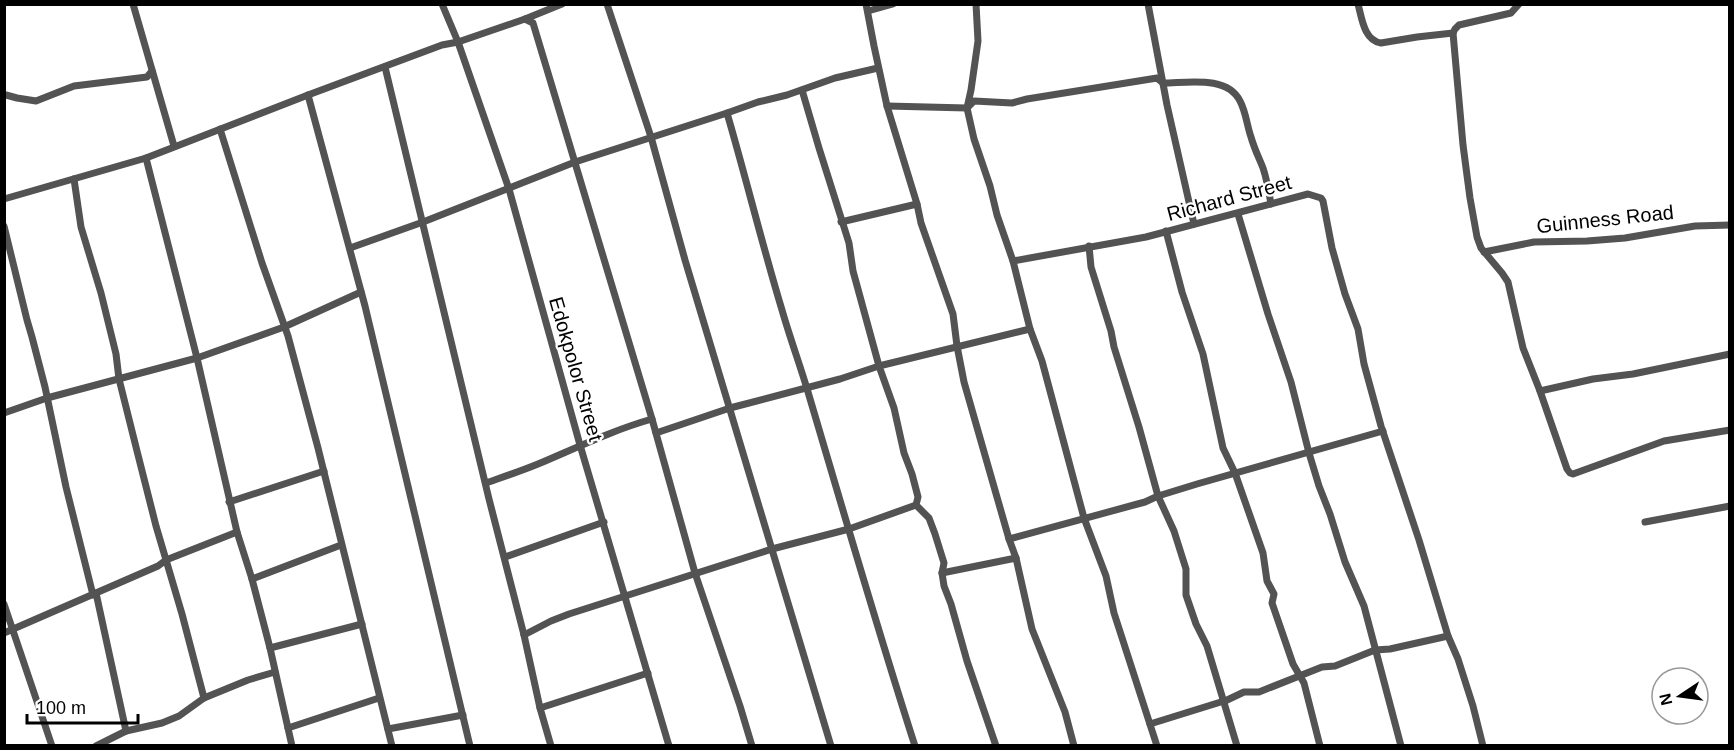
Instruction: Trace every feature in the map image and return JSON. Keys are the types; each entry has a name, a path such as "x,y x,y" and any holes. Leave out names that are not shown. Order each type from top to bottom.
{"street":[{"path":"133,4 174,146"},
{"name":"Edokpolor Street","path":"442,4 458,42 509,189 580,445 669,746"},
{"path":"4,199 146,158 308,94 562,4"},
{"path":"607,4 651,137 688,270 831,746"},
{"path":"893,4 867,8 887,106 921,223 953,314 964,382 1016,558 1032,628 1060,695 1074,746"},
{"path":"976,4 978,41 967,108 974,139 997,215 1014,261 1030,329 1042,361 1084,518 1106,576 1114,613 1157,746"},
{"path":"1148,4 1194,224"},
{"path":"1358,4 1366,31 1376,42 1453,33"},
{"path":"1519,4 1511,13 1459,25 1455,29 1453,33 1456,79 1470,198 1479,245 1508,282 1523,348 1567,469 1573,474 1664,441 1730,430"},
{"path":"525,19 533,23 652,419 695,573 752,746"},
{"path":"385,67 551,746"},
{"path":"350,248 575,162 835,78 879,68"},
{"path":"5,92 17,99 36,100 74,86 147,77 152,71"},
{"path":"887,106 967,108 974,101 1012,103 1157,78 1163,83 1217,84 1235,94 1240,102 1250,137 1263,168 1271,204"},
{"path":"802,90 849,243 853,271 918,497 916,505"},
{"path":"308,94 361,292 470,746"},
{"path":"727,113 782,310 915,746"},
{"path":"220,129 284,327 324,471 392,746"},
{"path":"146,158 197,358 229,502 270,648 291,746"},
{"path":"74,179 81,227 101,293 116,354 119,379 156,526 204,698"},
{"name":"Richard Street","path":"1014,261 1146,237 1308,194 1321,198 1332,248 1358,329 1364,364 1383,431"},
{"path":"842,222 917,204"},
{"path":"1238,214 1291,382 1319,486 1345,561 1364,606 1401,746"},
{"name":"Guinness Road","path":"1484,252 1534,242 1625,238 1695,226 1730,225"},
{"path":"4,226 47,398 66,487 95,594 126,731"},
{"path":"1166,231 1185,302 1203,354 1223,448 1235,473 1263,553 1267,580 1275,594 1272,603 1293,664 1304,683 1320,746"},
{"path":"1089,246 1091,267 1158,496 1174,531 1186,569 1186,595 1207,646 1237,746"},
{"path":"4,413 47,398 197,358 284,327 361,292"},
{"path":"656,433 730,408 840,380 879,366 1030,329"},
{"path":"1540,391 1730,354"},
{"path":"486,483 636,423 652,419"},
{"path":"1009,539 1145,502 1235,473 1383,431 1448,636 1473,706 1483,746"},
{"path":"229,502 324,471"},
{"path":"524,635 551,621 695,573 772,549 849,529 916,505"},
{"path":"916,505 929,518 944,563 942,573 944,586 996,746"},
{"path":"1645,522 1730,506"},
{"path":"505,557 603,522"},
{"path":"8,631 158,566 166,560 237,532"},
{"path":"252,579 341,545"},
{"path":"942,573 1016,558"},
{"path":"4,604 8,631 52,746"},
{"path":"270,648 362,624"},
{"path":"1150,724 1224,701 1244,692 1258,692 1322,667 1335,666 1375,650 1390,649 1448,636"},
{"path":"100,745 126,731 162,723 179,716 204,698 275,672"},
{"path":"540,708 648,672"},
{"path":"288,728 379,698"},
{"path":"388,729 463,715"}]}
